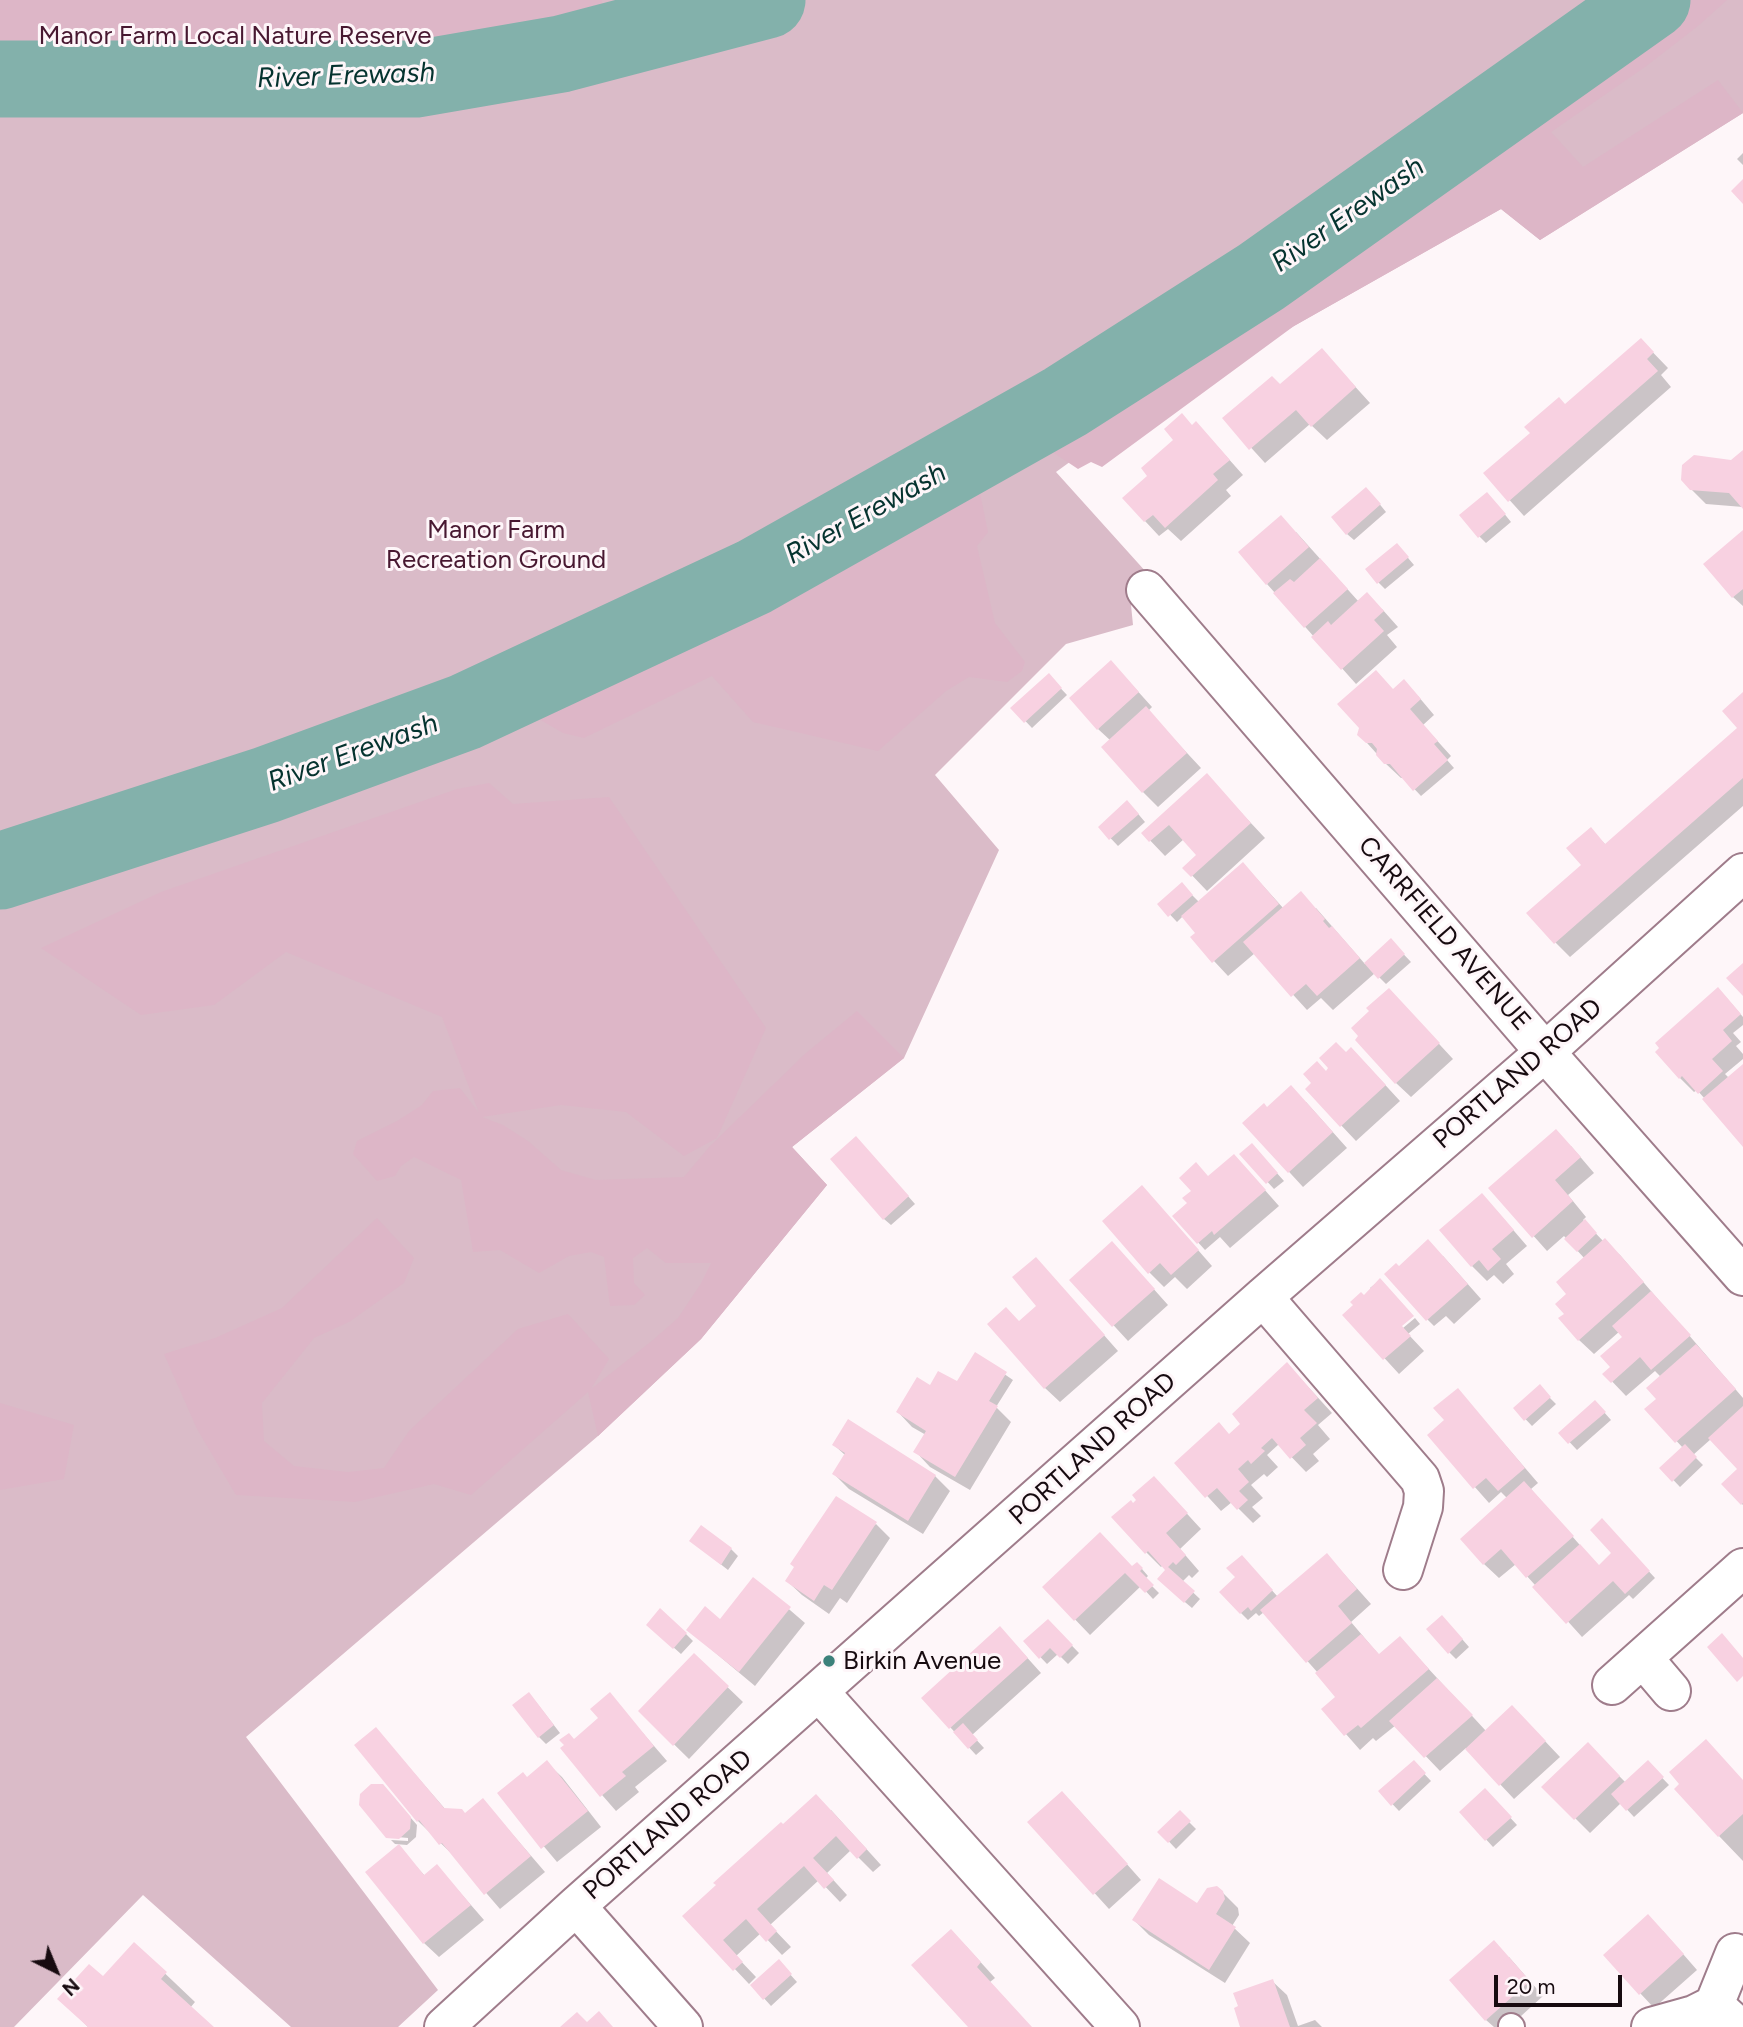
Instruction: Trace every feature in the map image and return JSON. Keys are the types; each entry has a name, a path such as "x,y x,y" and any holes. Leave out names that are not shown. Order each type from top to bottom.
{"street":[{"name":"CARRFIELD AVENUE","path":"1146,590 1545,1052 1743,1276"},
{"name":"PORTLAND ROAD","path":"444,2027 576,1906 1545,1052 1743,873"},
{"path":"1264,1297 1420,1479 1424,1491 1423,1507 1403,1570"},
{"path":"1612,1685 1743,1568"},
{"path":"1643,1658 1671,1691"},
{"path":"819,1692 1120,2027"},
{"path":"576,1906 683,2027"},
{"path":"1651,2027 1694,2015 1726,2016 1735,1953"}],"green space":[{"name":"Manor Farm Recreation Ground","path":"0,0 688,0 259,71 484,47 713,0 1743,0 1743,113 1540,240 1501,209 1294,326 1078,456 1056,472 1156,583 1131,605 1133,625 1066,644 935,775 999,850 904,1058 792,1147 827,1185 701,1339 598,1436 246,1737 438,1990 398,2027 291,2027 143,1895 14,2027 0,2027"},
{"name":"Manor Farm Local Nature Reserve","path":"0,0 602,0 603,25 275,54 133,45 0,52"},
{"path":"1688,0 1727,0 1645,67 1551,132 1583,167 1718,80 1743,113 1540,240 1501,209 1294,326 1102,467 1091,462 1078,469 1054,453 1047,443 1393,209 1552,93"},
{"path":"979,488 988,532 977,546 995,623 1025,662 1022,671 1007,682 969,677 946,691 878,751 753,722 712,676 584,738 563,733 527,712 745,611"},
{"path":"489,783 513,804 609,797 766,1028 717,1138 684,1156 626,1112 561,1105 482,1117 503,1125 528,1141 561,1170 596,1180 684,1177 710,1146 806,1053 857,1011 904,1058 792,1147 827,1185 701,1339 598,1436 588,1392 471,1495 434,1484 355,1502 236,1495 197,1429 164,1354 215,1338 282,1308 377,1218 414,1258 404,1283 349,1322 314,1338 262,1403 264,1441 294,1466 348,1472 384,1468 409,1431 518,1329 568,1314 609,1359 591,1389 678,1318 711,1263 666,1263 647,1248 633,1258 634,1283 645,1295 634,1305 610,1306 604,1257 591,1252 569,1256 539,1273 500,1250 473,1252 461,1180 414,1157 401,1166 395,1176 377,1181 353,1154 357,1141 422,1105 433,1091 460,1088 479,1113 442,1017 286,952 214,1005 141,1015 41,948 161,892 457,789"},
{"path":"0,1403 74,1425 64,1479 0,1490"}],"building":[{"path":"1743,179 1743,204 1731,191"},
{"path":"1641,338 1654,352 1647,359 1658,371 1508,502 1483,473 1530,433 1524,427 1559,397 1565,404"},
{"path":"1322,348 1356,387 1311,427 1296,410 1249,450 1222,418 1272,376 1280,384"},
{"path":"1182,413 1192,425 1196,421 1230,460 1213,474 1218,480 1165,528 1153,515 1144,522 1122,498 1147,476 1141,468 1173,440 1164,429"},
{"path":"1743,450 1743,509 1729,493 1690,490 1681,480 1682,465 1694,455 1731,460"},
{"path":"1366,487 1381,504 1346,535 1331,517"},
{"path":"1487,492 1506,514 1478,538 1459,515"},
{"path":"1281,515 1309,547 1266,585 1238,552"},
{"path":"1743,530 1743,589 1732,598 1703,564"},
{"path":"1397,543 1409,557 1377,584 1365,569"},
{"path":"1320,558 1348,589 1304,628 1273,593 1290,579 1294,582"},
{"path":"1367,592 1384,611 1374,620 1384,631 1341,670 1311,637 1328,621 1331,625"},
{"path":"1111,660 1139,692 1097,730 1069,698"},
{"path":"1376,670 1393,689 1404,679 1421,699 1410,709 1438,741 1434,744 1448,760 1413,791 1390,764 1384,764 1376,755 1377,749 1372,743 1366,743 1357,735 1359,728 1337,704"},
{"path":"1049,673 1062,688 1024,723 1010,708"},
{"path":"1743,692 1743,778 1554,944 1526,913 1581,865 1566,848 1591,827 1605,844 1737,728 1722,711"},
{"path":"1146,706 1187,753 1142,793 1101,747"},
{"path":"1207,773 1251,823 1191,877 1182,868 1196,855 1169,825 1149,842 1141,833"},
{"path":"1127,800 1139,814 1109,840 1098,827"},
{"path":"1243,862 1279,904 1212,963 1190,937 1195,933 1181,916"},
{"path":"1182,882 1193,895 1168,917 1157,904"},
{"path":"1301,891 1325,919 1323,921 1329,928 1332,926 1360,958 1317,996 1306,984 1291,997 1243,942"},
{"path":"1391,938 1405,954 1378,979 1364,963"},
{"path":"1743,963 1743,996 1726,978"},
{"path":"1718,987 1741,1014 1723,1030 1732,1041 1712,1059 1723,1071 1698,1094 1682,1076 1679,1079 1655,1052 1659,1048 1655,1043"},
{"path":"1389,988 1440,1043 1395,1084 1355,1040 1358,1036 1351,1028 1369,1011 1366,1008"},
{"path":"1336,1042 1346,1052 1351,1047 1386,1085 1340,1127 1305,1089 1311,1083 1303,1074 1317,1061 1326,1071 1328,1068 1319,1058"},
{"path":"1743,1064 1743,1147 1702,1099"},
{"path":"1291,1085 1333,1132 1288,1173 1242,1123 1264,1103 1267,1107"},
{"path":"1556,1129 1581,1157 1555,1180 1573,1201 1532,1238 1488,1188"},
{"path":"856,1136 909,1196 883,1220 830,1159"},
{"path":"1252,1143 1278,1173 1266,1184 1239,1154"},
{"path":"1234,1154 1266,1190 1214,1235 1212,1231 1197,1244 1172,1216 1187,1203 1182,1198 1191,1191 1179,1178 1196,1162 1208,1176"},
{"path":"1142,1185 1199,1250 1171,1275 1160,1263 1148,1274 1102,1221"},
{"path":"1482,1193 1514,1230 1492,1249 1501,1259 1488,1271 1479,1260 1471,1267 1439,1230"},
{"path":"1585,1219 1597,1233 1577,1252 1564,1239"},
{"path":"1605,1238 1644,1282 1578,1341 1558,1318 1564,1314 1555,1304 1566,1294 1556,1282"},
{"path":"1428,1239 1468,1284 1426,1321 1384,1274 1396,1263 1399,1266"},
{"path":"1112,1241 1155,1289 1112,1327 1069,1280"},
{"path":"1036,1257 1105,1335 1044,1389 987,1324 1006,1307 1019,1321 1036,1306 1012,1277"},
{"path":"1380,1278 1414,1316 1402,1326 1411,1336 1383,1360 1342,1315 1353,1305 1350,1302 1361,1292 1364,1295"},
{"path":"1651,1291 1691,1335 1651,1370 1640,1357 1611,1383 1602,1374 1610,1367 1600,1356 1622,1337 1612,1326"},
{"path":"1696,1344 1736,1389 1675,1443 1644,1409 1656,1399 1646,1388"},
{"path":"975,1352 1007,1372 989,1401 998,1406 955,1477 913,1452 926,1431 896,1412 917,1377 930,1385 938,1371 957,1381"},
{"path":"1287,1362 1318,1398 1304,1410 1317,1423 1300,1438 1306,1445 1290,1459 1272,1438 1261,1448 1265,1451 1251,1464 1248,1460 1238,1469 1249,1482 1239,1491 1248,1500 1237,1510 1217,1488 1205,1498 1174,1463 1219,1422 1229,1434 1240,1424 1232,1414"},
{"path":"1540,1384 1551,1397 1524,1421 1513,1408"},
{"path":"1458,1388 1525,1468 1498,1491 1486,1478 1473,1489 1427,1435 1444,1420 1433,1408"},
{"path":"1595,1400 1606,1412 1568,1444 1558,1433"},
{"path":"1743,1406 1741,1505 1721,1484 1737,1469 1708,1438"},
{"path":"848,1419 936,1475 908,1521 832,1474 845,1453 832,1445"},
{"path":"1685,1444 1697,1457 1672,1482 1659,1468"},
{"path":"1154,1476 1188,1513 1166,1533 1186,1555 1176,1565 1173,1562 1168,1567 1195,1591 1184,1603 1157,1579 1165,1570 1148,1551 1145,1554 1111,1517 1131,1500 1133,1503 1136,1500 1132,1495"},
{"path":"1524,1481 1574,1536 1526,1578 1501,1549 1483,1565 1460,1539"},
{"path":"836,1496 877,1522 832,1590 824,1585 814,1601 785,1581 794,1567 790,1564"},
{"path":"1602,1518 1650,1571 1625,1594 1613,1581 1566,1624 1532,1587 1580,1544 1599,1565 1611,1553 1590,1530"},
{"path":"701,1525 732,1548 721,1565 689,1541"},
{"path":"1100,1532 1132,1566 1137,1562 1143,1568 1140,1571 1154,1585 1145,1593 1125,1573 1074,1621 1042,1587"},
{"path":"1327,1553 1357,1589 1338,1606 1352,1623 1306,1663 1260,1610"},
{"path":"1242,1555 1273,1590 1251,1611 1248,1607 1240,1614 1219,1592 1235,1577 1226,1568"},
{"path":"753,1577 791,1607 739,1672 686,1630 705,1606 720,1619"},
{"path":"660,1608 687,1633 673,1649 646,1625"},
{"path":"1442,1615 1463,1639 1448,1654 1426,1629"},
{"path":"1048,1619 1073,1645 1060,1658 1050,1648 1039,1659 1023,1641"},
{"path":"1000,1626 1028,1658 949,1729 921,1698"},
{"path":"1722,1633 1743,1658 1743,1676 1737,1682 1707,1647"},
{"path":"1361,1634 1379,1654 1400,1636 1429,1669 1361,1728 1358,1725 1344,1736 1321,1709 1335,1697 1315,1673"},
{"path":"694,1653 729,1686 673,1746 638,1711"},
{"path":"1437,1678 1473,1715 1424,1758 1389,1721"},
{"path":"529,1692 554,1725 538,1738 512,1705"},
{"path":"610,1692 654,1746 622,1772 626,1776 600,1797 560,1748 564,1745 559,1740 569,1733 574,1739 598,1718 590,1709"},
{"path":"1512,1705 1546,1741 1499,1786 1465,1749"},
{"path":"963,1723 978,1740 968,1749 953,1732"},
{"path":"376,1727 444,1808 462,1809 465,1813 483,1798 531,1856 484,1895 442,1843 439,1845 419,1820 417,1822 354,1745"},
{"path":"1706,1739 1743,1780 1743,1814 1718,1837 1674,1789 1679,1784 1669,1772"},
{"path":"1588,1742 1620,1776 1574,1820 1541,1787"},
{"path":"547,1760 588,1811 541,1849 497,1793 523,1772 527,1777"},
{"path":"1414,1760 1426,1773 1391,1806 1378,1791"},
{"path":"1648,1760 1664,1777 1626,1811 1611,1794"},
{"path":"371,1784 383,1784 411,1817 410,1829 399,1839 386,1838 359,1805 360,1794"},
{"path":"1485,1788 1512,1817 1485,1841 1459,1812"},
{"path":"1062,1791 1128,1864 1093,1895 1027,1822"},
{"path":"816,1794 867,1849 857,1859 836,1836 813,1858 834,1880 824,1889 804,1866 757,1909 777,1931 766,1942 746,1919 723,1940 743,1962 733,1971 682,1916 716,1885 713,1883"},
{"path":"1180,1810 1191,1821 1168,1843 1157,1832"},
{"path":"399,1844 424,1875 437,1864 471,1905 423,1944 365,1872"},
{"path":"1159,1878 1197,1903 1207,1888 1217,1886 1223,1891 1225,1899 1216,1914 1236,1927 1209,1970 1132,1920"},
{"path":"1648,1914 1684,1954 1639,1995 1603,1955"},
{"path":"951,1929 981,1962 977,1967 1032,2027 968,2027 911,1965"},
{"path":"1494,1940 1530,1981 1485,2021 1449,1980"},
{"path":"134,1942 167,1972 161,1979 214,2027 88,2027 57,1999 89,1964 103,1976"},
{"path":"779,1959 792,1974 763,2000 750,1985"},
{"path":"1273,1979 1290,2027 1240,2027 1234,2008 1238,2006 1233,1993"},
{"path":"599,2011 613,2027 560,2027 577,2012 587,2022"}],"waterway":[{"name":"River Erewash","path":"0,79 416,79 561,54 767,0"},
{"name":"River Erewash","path":"0,871 266,785 465,712 754,577 1065,402 1261,277 1652,0"}],"place":[{"name":"Birkin Avenue","path":"829,1661"}]}
